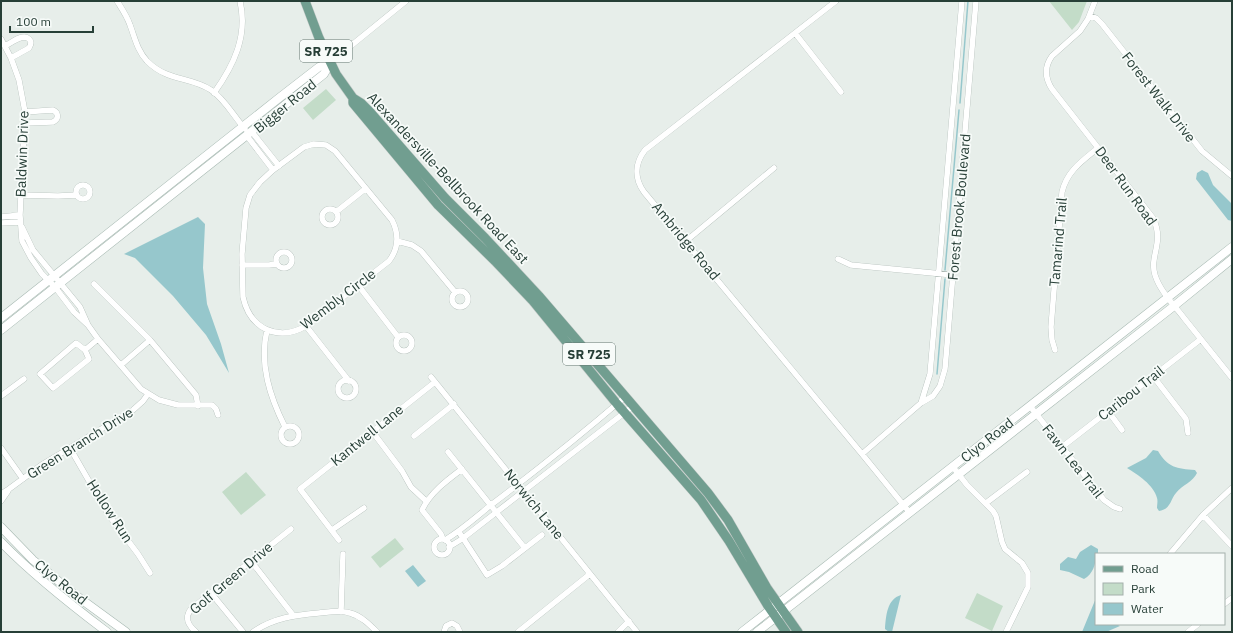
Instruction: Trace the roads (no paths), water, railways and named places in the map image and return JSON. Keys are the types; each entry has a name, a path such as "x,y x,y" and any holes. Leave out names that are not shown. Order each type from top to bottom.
{"main road":[{"name":"SR 725","path":"305,1 319,38 331,62"},
{"name":"Alexandersville-Bellbrook Road East","path":"331,62 336,74 353,98 361,103 370,112 428,179 462,222 485,238 536,299 617,404 701,500 777,610 798,632"},
{"name":"Alexandersville-Bellbrook Road East","path":"536,299 633,406 717,504 728,520 777,610 786,632"}],"street":[{"path":"117,1 127,16 137,46 147,60 154,67 170,76 201,85 214,93 221,99 249,134 279,166"},
{"path":"214,93 226,76 236,54 242,31 240,1"},
{"path":"331,62 406,1"},
{"name":"Ambridge Road","path":"836,1 656,141 639,159 637,176 641,187 910,513"},
{"name":"Forest Brook Boulevard","path":"921,404 930,374 962,1"},
{"name":"Forest Brook Boulevard","path":"862,454 921,404 928,400 935,393 943,379 976,1"},
{"name":"Deer Run Road","path":"1095,1 1090,16 1080,31 1052,56 1046,71 1046,77 1052,89 1150,214 1156,226 1158,238 1154,262 1154,272 1157,280 1174,306 1231,376"},
{"name":"Forest Walk Drive","path":"1090,16 1096,18 1102,24 1202,151 1232,176"},
{"path":"795,33 841,92"},
{"path":"5,46 23,37 30,40 31,45 28,49 11,58"},
{"name":"Baldwin Drive","path":"1,39 11,58 19,80 25,112 20,221 33,250 51,278 58,285 74,312 88,325 132,380 148,394 159,400 180,406 212,405 216,409 218,415"},
{"name":"Bigger Road","path":"1,318 319,67 331,62"},
{"name":"Bigger Road","path":"1,330 324,74 331,62"},
{"path":"25,112 53,110 58,116 53,122 25,123"},
{"path":"249,134 273,170"},
{"path":"285,427 272,399 266,376 264,348 267,330 255,322 250,316 244,304 243,297 242,264 248,201 254,189 273,170 309,145 326,145 335,151 392,220 397,233 397,241 412,245 422,251 455,292"},
{"name":"Tamarind Trail","path":"1055,350 1052,340 1051,327 1062,192 1071,170 1098,148"},
{"path":"686,242 774,168"},
{"path":"336,212 365,189"},
{"path":"20,195 77,195"},
{"path":"1,217 20,221"},
{"path":"1,223 20,221"},
{"name":"Wembly Circle","path":"267,330 284,333 299,330 306,326 389,261 395,251 397,241"},
{"name":"Clyo Road","path":"757,632 777,610 904,505 1232,247"},
{"path":"838,259 851,265 953,275"},
{"name":"Clyo Road","path":"742,632 777,610 910,513 1232,259"},
{"path":"242,264 277,264"},
{"path":"94,284 150,340 196,395 198,406"},
{"path":"358,285 398,337"},
{"path":"306,326 349,381"},
{"path":"85,350 98,339"},
{"name":"Caribou Trail","path":"1062,447 1201,339"},
{"path":"121,365 150,340"},
{"path":"76,343 85,350 89,359 53,388 40,374 76,343"},
{"path":"1153,376 1186,419 1188,433"},
{"path":"1,396 24,379"},
{"name":"Norwich Lane","path":"433,379 637,632"},
{"name":"Kantwell Lane","path":"332,530 300,490 372,432 433,379"},
{"name":"Green Branch Drive","path":"1,494 44,464 133,410 148,394"},
{"path":"625,397 519,485 491,505 459,532 444,540 436,542 434,546 435,551 444,555 448,552 449,547 462,539 633,406"},
{"path":"414,436 454,404"},
{"name":"Fawn Lea Trail","path":"1030,406 1104,500 1120,509"},
{"path":"1108,411 1122,430"},
{"path":"372,432 402,471 411,487 426,502"},
{"path":"1,448 23,479"},
{"name":"Hollow Run","path":"70,448 104,507 150,573"},
{"path":"448,452 524,548"},
{"path":"953,467 967,485 986,503 996,516 1005,549 1022,563 1029,576 1026,592 1006,632"},
{"path":"449,547 441,534 422,512 426,502 438,488 462,469"},
{"path":"986,503 1027,472"},
{"path":"1171,553 1203,515 1232,488"},
{"name":"Green Branch Drive","path":"1,501 9,489"},
{"path":"339,540 332,530 364,508"},
{"path":"1203,515 1232,546"},
{"name":"Clyo Road","path":"1,527 34,560 74,594 126,632"},
{"name":"Golf Green Drive","path":"196,632 188,623 186,616 191,609 291,529"},
{"path":"459,532 462,539 487,575 502,566 542,535"},
{"name":"Clyo Road","path":"1,542 16,558 107,632"},
{"path":"341,612 343,554"},
{"path":"251,561 293,615"},
{"path":"518,632 590,574"},
{"path":"211,593 243,632"},
{"path":"252,632 270,622 293,615 341,612 349,613 362,619 378,632"},
{"path":"618,632 629,622"},
{"path":"444,632 446,626 452,624 457,626 460,632"},
{"path":"1188,632 1197,625"}],"water":[{"path":"1202,170 1208,173 1213,185 1232,204 1232,221 1228,220 1196,179 1197,173"},
{"path":"198,217 205,224 203,268 207,304 229,373 206,335 173,296 135,258 124,254"},
{"path":"1153,450 1158,451 1169,464 1178,468 1195,470 1197,473 1193,479 1176,493 1166,508 1159,511 1157,508 1157,498 1149,484 1127,468 1146,458"},
{"path":"1091,545 1098,549 1098,553 1095,553 1093,568 1090,574 1084,579 1069,572 1060,570 1060,564 1068,557 1076,559 1080,552"},
{"path":"413,565 426,581 418,587 405,571"},
{"path":"901,595 892,632 889,632 885,629 888,609 893,600"},
{"path":"1095,600 1095,625 1120,626 1106,632 1082,632"}],"waterway":[{"path":"960,103 968,1"},
{"path":"945,270 959,110"},
{"path":"937,374 945,279"}]}
